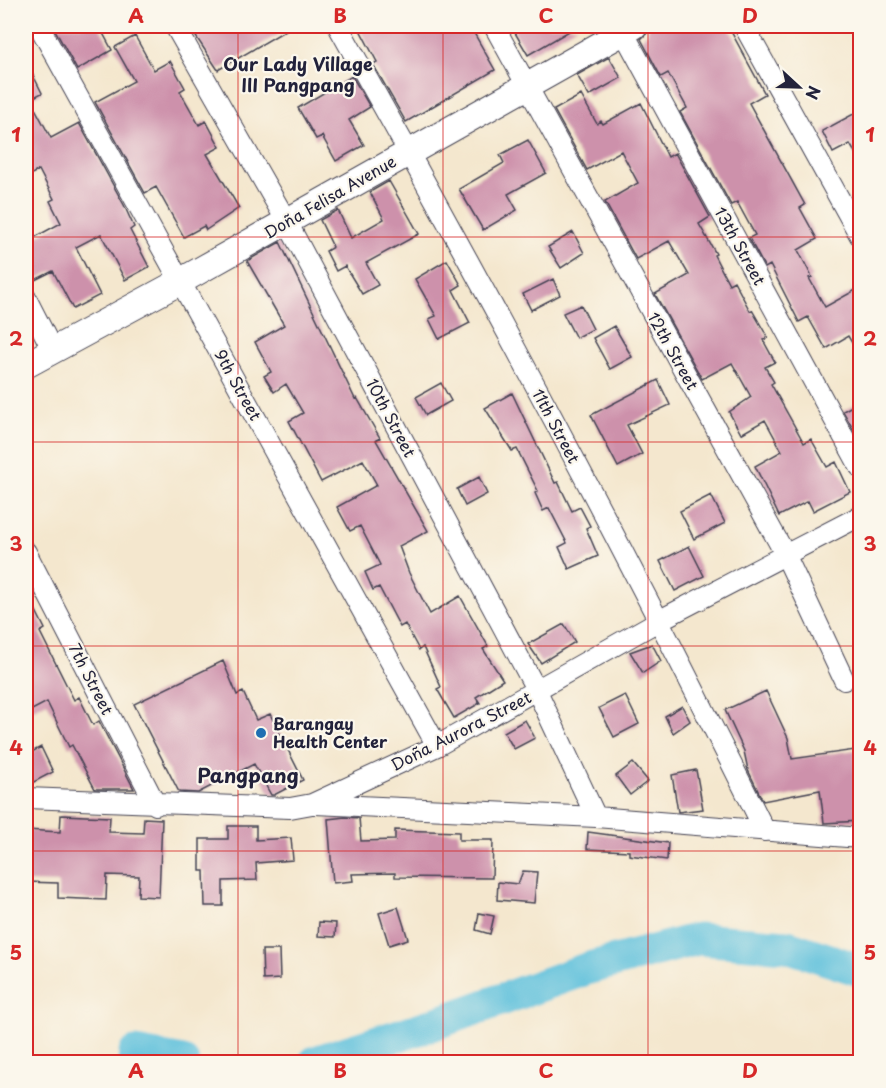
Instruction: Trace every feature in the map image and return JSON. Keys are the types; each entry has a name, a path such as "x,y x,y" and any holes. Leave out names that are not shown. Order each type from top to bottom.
{"street":[{"name":"9th Street","path":"39,26 437,746"},
{"name":"10th Street","path":"175,26 286,222 537,691 596,817"},
{"name":"11th Street","path":"338,26 409,152 660,620 765,831"},
{"name":"12th Street","path":"494,26 785,554 844,680"},
{"path":"744,26 861,236"},
{"name":"Doña Felisa Avenue","path":"26,365 181,281 528,86 626,27"},
{"name":"13th Street","path":"626,27 861,467"},
{"path":"26,298 52,349"},
{"name":"Doña Aurora Street","path":"26,798 156,805 290,808 312,804 437,746 660,620 861,516"},
{"name":"7th Street","path":"26,552 156,805"},
{"path":"312,804 596,817 861,838"}],"building":[{"path":"53,26 99,26 112,50 77,70"},
{"path":"189,26 293,26 218,70"},
{"path":"358,26 470,26 495,70 406,122 373,64 377,62"},
{"path":"511,26 578,26 528,55"},
{"path":"649,26 728,26 765,94 749,103 805,205 800,208 817,239 798,250 812,277 809,278 825,307 861,287 861,358 848,336 826,349 808,317 799,322 770,265 765,268 749,238 755,235 737,202 731,205 680,112 687,108 668,73 661,77 641,39 647,33"},
{"path":"135,36 154,70 170,61 185,88 180,91 199,125 206,121 220,147 207,154 239,208 206,230 204,226 184,237 156,187 145,193 95,102 134,81 115,47"},
{"path":"609,57 621,78 589,96 577,75"},
{"path":"26,61 42,93 30,99 51,138 79,123 124,205 134,227 130,230 149,267 125,280 101,234 76,247 100,295 73,309 53,271 33,281 26,267 26,242 61,223 50,201 54,199 39,170 26,177"},
{"path":"352,76 370,107 349,120 364,145 336,161 322,136 316,139 298,108"},
{"path":"581,95 597,124 601,121 603,124 641,103 668,157 675,153 710,217 699,224 716,254 714,255 729,284 734,281 768,338 763,340 775,362 765,367 774,382 771,384 804,443 811,439 827,467 836,462 850,492 813,511 808,501 779,516 755,466 782,451 765,420 741,434 729,412 751,397 732,363 702,379 655,294 689,275 669,241 636,259 605,202 638,183 621,151 587,170 554,110"},
{"path":"861,110 861,163 850,144 833,153 822,131"},
{"path":"528,140 546,173 508,194 517,210 483,230 459,189 504,163 500,155"},
{"path":"389,181 419,234 366,263 378,285 362,294 345,266 336,271 326,251 333,247 320,220 338,210 351,238 384,219 370,192"},
{"path":"573,232 584,253 561,268 548,247"},
{"path":"280,242 355,399 357,398 380,438 376,440 428,531 399,546 409,573 430,614 460,596 488,646 483,649 503,680 476,697 480,703 454,718 437,689 441,687 423,647 419,650 405,624 400,627 379,587 373,590 365,572 380,565 360,526 350,531 337,507 377,485 363,460 321,482 289,421 303,413 286,384 274,392 264,376 271,372 255,342 284,325 247,261"},
{"path":"447,260 461,285 453,290 470,323 439,339 429,319 436,316 415,279"},
{"path":"553,279 560,295 531,310 523,294"},
{"path":"581,305 593,329 576,338 563,313"},
{"path":"614,326 632,357 610,369 593,338"},
{"path":"658,380 670,405 627,425 642,454 618,467 591,415"},
{"path":"441,383 451,401 426,415 416,397"},
{"path":"512,393 555,483 558,482 572,511 580,507 590,526 586,528 598,556 569,569 559,547 567,543 549,508 543,511 535,493 538,491 517,449 512,451 485,408"},
{"path":"861,401 861,443 843,411"},
{"path":"479,477 487,494 465,506 457,489"},
{"path":"711,495 725,523 694,539 680,511"},
{"path":"689,546 704,576 675,591 660,561"},
{"path":"26,591 45,629 40,632 74,700 79,697 93,725 99,721 134,789 95,789 72,745 69,747 47,702 32,710 26,697"},
{"path":"564,624 575,642 541,663 528,644"},
{"path":"652,644 661,661 643,673 630,652"},
{"path":"223,661 237,695 243,692 256,720 270,714 303,780 271,795 254,764 198,793 179,792 134,704"},
{"path":"766,691 788,738 792,759 855,750 861,794 861,821 824,823 820,790 763,801 748,770 744,751 725,710"},
{"path":"625,695 639,724 614,737 599,708"},
{"path":"682,706 690,721 673,733 665,716"},
{"path":"525,720 535,738 514,749 504,732"},
{"path":"41,747 53,772 26,786 26,755"},
{"path":"633,763 648,781 630,795 616,776"},
{"path":"696,770 703,809 678,812 672,775"},
{"path":"61,815 110,817 109,832 143,833 144,818 162,819 159,897 138,896 139,876 107,875 106,900 58,898 58,883 26,882 26,830 60,832"},
{"path":"359,818 361,841 395,840 395,830 459,832 459,840 493,840 492,878 395,877 395,873 352,874 353,881 333,883 328,819"},
{"path":"228,826 256,826 256,840 291,838 293,860 256,863 257,880 223,881 223,906 205,906 204,871 200,871 200,839 228,839"},
{"path":"588,832 668,843 667,860 629,855 629,851 587,849"},
{"path":"523,871 537,872 534,903 497,900 498,882 518,884"},
{"path":"398,907 408,939 389,945 379,913"},
{"path":"479,913 494,916 490,934 476,930"},
{"path":"319,922 336,923 335,937 318,936"},
{"path":"262,950 279,950 280,979 263,980"}],"waterway":[{"path":"315,1062 431,1025 589,968 698,939 787,946 860,970"},
{"path":"134,1062 135,1053 183,1062"}],"place":[{"name":"Barangay Health Center","path":"261,733"}],"district":[{"name":"Our Lady Village III Pangpang","path":"298,76"},
{"name":"Pangpang","path":"248,776"}]}
